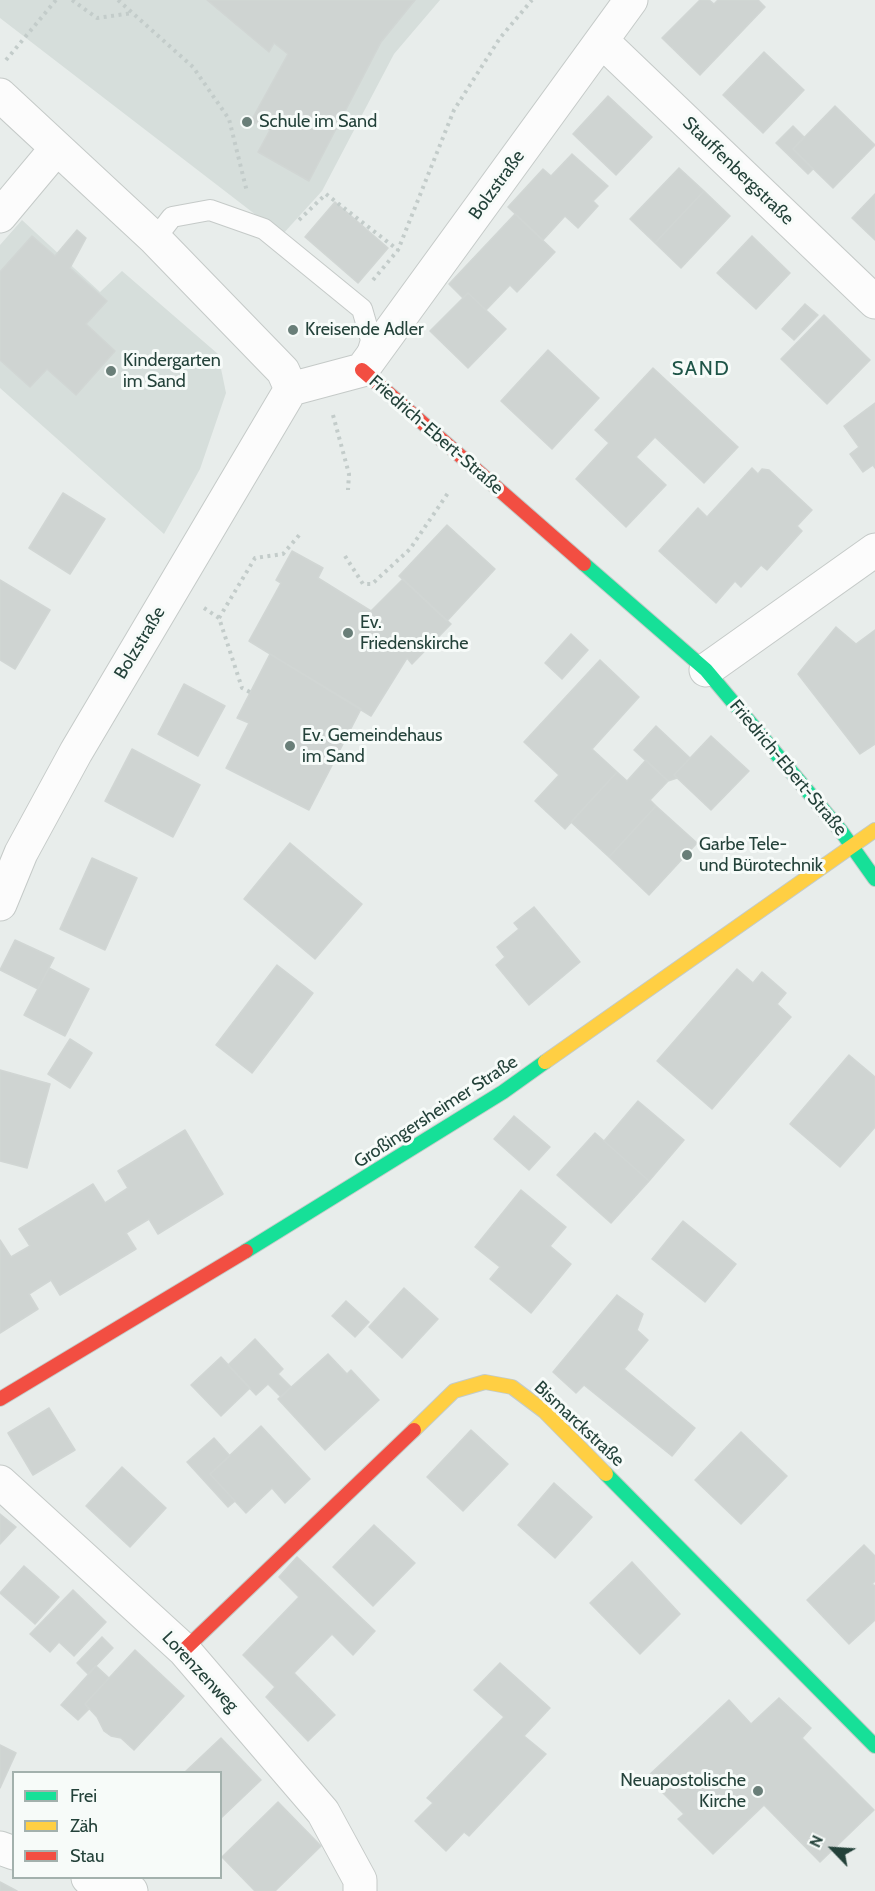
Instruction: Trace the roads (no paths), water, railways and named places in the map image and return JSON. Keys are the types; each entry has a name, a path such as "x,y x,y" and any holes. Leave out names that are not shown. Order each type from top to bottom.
{"street":[{"name":"Bolzstraße","path":"362,370 631,0"},
{"name":"Stauffenbergstraße","path":"602,41 875,302"},
{"path":"0,95 154,239 283,371 291,389"},
{"path":"0,216 56,148"},
{"name":"Friedrich-Ebert-Straße","path":"291,389 362,370 467,464 706,670 851,846 875,879"},
{"name":"Bolzstraße","path":"0,904 21,853 76,752 291,389"},
{"path":"706,670 875,550"},
{"name":"Großingersheimer Straße","path":"0,1399 327,1203 503,1092 875,830"},
{"name":"Bismarckstraße","path":"184,1650 454,1391 484,1382 512,1387 544,1411 875,1746"},
{"name":"Lorenzenweg","path":"0,1482 184,1650 323,1812 360,1880 360,1891"},
{"path":"91,1879 131,1891"}],"lane":[{"path":"154,239 172,217 210,210 264,229 362,309 371,340 362,370"}],"place":[{"name":"Schule im Sand","path":"247,122"},
{"name":"Kreisende Adler","path":"293,330"},
{"name":"Kindergarten im Sand","path":"111,371"},
{"name":"Ev. Friedenskirche","path":"348,633"},
{"name":"Ev. Gemeindehaus im Sand","path":"290,746"},
{"name":"Garbe Tele- und Bürotechnik","path":"687,855"},
{"name":"Neuapostolische Kirche","path":"758,1791"}],"district":[{"name":"SAND","path":"701,369"}]}
